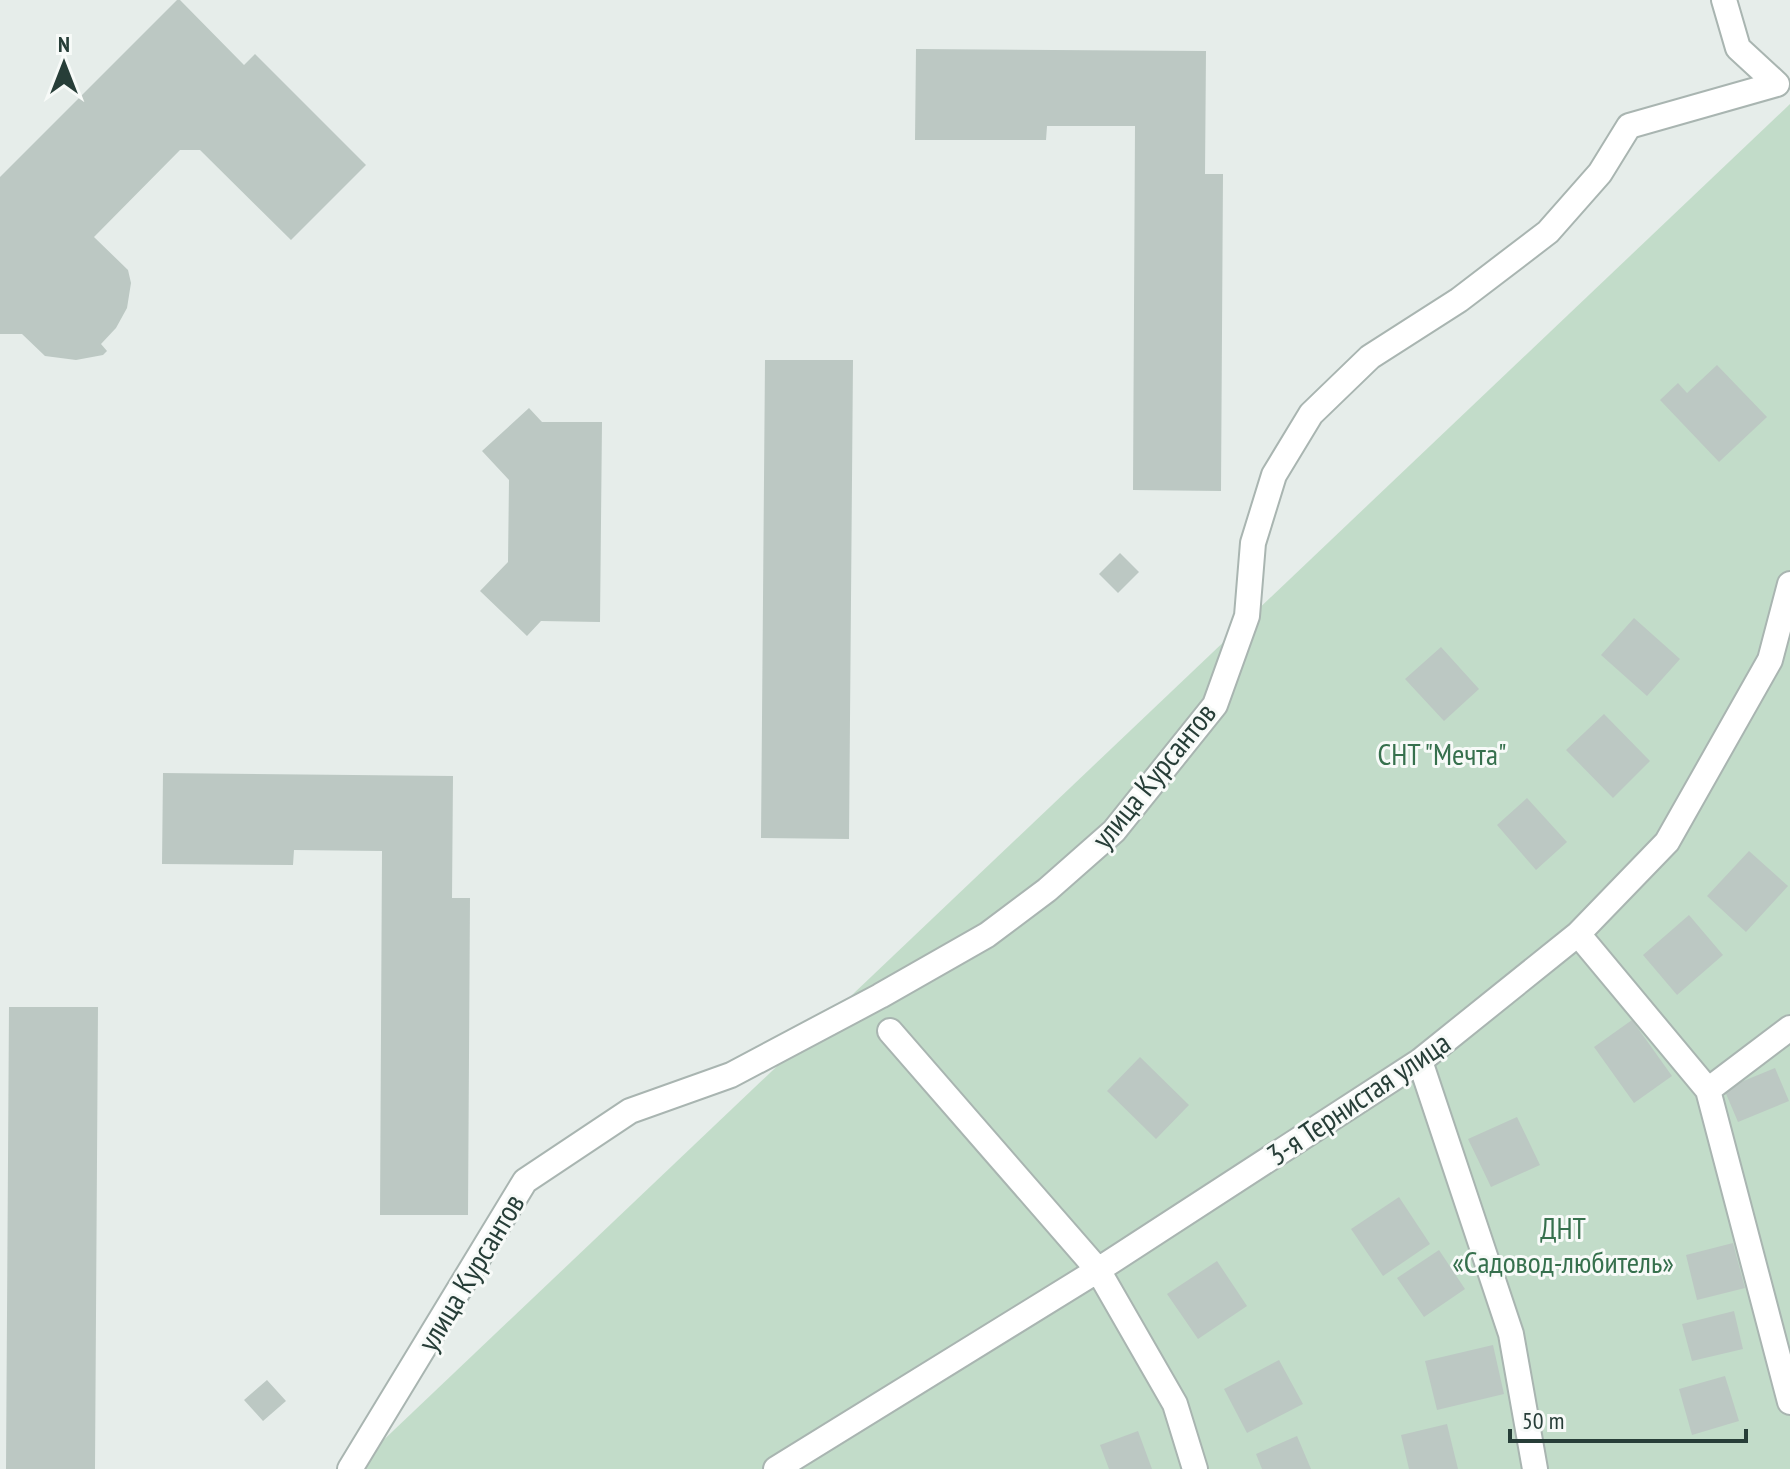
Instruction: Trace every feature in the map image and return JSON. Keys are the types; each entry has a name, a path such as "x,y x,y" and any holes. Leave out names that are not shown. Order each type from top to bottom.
{"street":[{"name":"улица Курсантов","path":"1724,0 1738,48 1784,90"},
{"name":"улица Курсантов","path":"350,1469 525,1181 630,1111 731,1075 987,935 1047,890 1114,831 1215,705 1247,616 1253,543 1274,475 1311,414 1370,357 1459,300 1548,232 1600,173 1629,126 1784,90"},
{"name":"3-я Тернистая улица","path":"776,1469 1098,1270 1420,1061 1578,934 1667,842 1770,660 1790,584"},
{"path":"1578,934 1708,1090 1790,1402"},
{"path":"1708,1090 1790,1028"},
{"path":"890,1031 1098,1270 1175,1404 1195,1469"},
{"path":"1420,1061 1511,1334 1535,1469"}],"green space":[{"name":"СНТ \"Мечта\"","path":"1790,104 1790,1469 353,1469"}],"building":[{"path":"177,0 244,65 255,54 366,165 291,240 200,150 180,150 94,237 128,270 131,283 127,308 116,328 101,344 107,351 103,355 76,360 45,356 22,334 0,334 0,177"},
{"path":"916,49 1206,51 1205,174 1223,174 1221,491 1133,490 1135,126 1047,126 1046,140 915,140"},
{"path":"765,360 853,360 849,839 761,838"},
{"path":"1717,365 1767,417 1719,462 1660,400 1678,383 1687,393"},
{"path":"529,408 542,422 602,422 600,622 541,621 527,636 480,591 508,562 509,480 482,451"},
{"path":"1120,553 1139,572 1118,593 1099,574"},
{"path":"1634,618 1680,659 1647,696 1601,655"},
{"path":"1441,647 1479,689 1444,721 1405,679"},
{"path":"1604,714 1650,761 1613,798 1566,750"},
{"path":"163,773 453,776 452,898 470,898 468,1215 380,1215 382,851 294,850 293,865 162,864"},
{"path":"1527,798 1567,842 1536,870 1497,825"},
{"path":"1749,851 1788,886 1746,932 1707,896"},
{"path":"1689,915 1723,955 1677,995 1643,955"},
{"path":"9,1007 98,1007 95,1469 6,1469"},
{"path":"1632,1020 1672,1076 1634,1103 1594,1047"},
{"path":"1140,1057 1189,1105 1156,1139 1107,1091"},
{"path":"1775,1068 1789,1101 1738,1122 1724,1089"},
{"path":"1517,1117 1540,1165 1491,1187 1468,1139"},
{"path":"1399,1197 1430,1244 1383,1276 1351,1229"},
{"path":"1733,1243 1745,1288 1697,1300 1686,1255"},
{"path":"1439,1250 1465,1289 1424,1317 1397,1278"},
{"path":"1217,1261 1247,1306 1198,1339 1167,1294"},
{"path":"1734,1311 1743,1349 1692,1361 1682,1324"},
{"path":"1493,1345 1504,1394 1437,1410 1425,1361"},
{"path":"1279,1360 1303,1404 1247,1433 1224,1389"},
{"path":"1725,1376 1739,1421 1692,1435 1679,1389"},
{"path":"267,1380 286,1401 263,1421 244,1400"},
{"path":"1447,1424 1458,1469 1409,1469 1401,1435"},
{"path":"1138,1431 1152,1469 1109,1469 1100,1445"},
{"path":"1297,1436 1311,1469 1262,1469 1256,1454"}],"park label":[{"name":"ДНТ «Садовод-любитель»","path":"1563,1244"}]}
